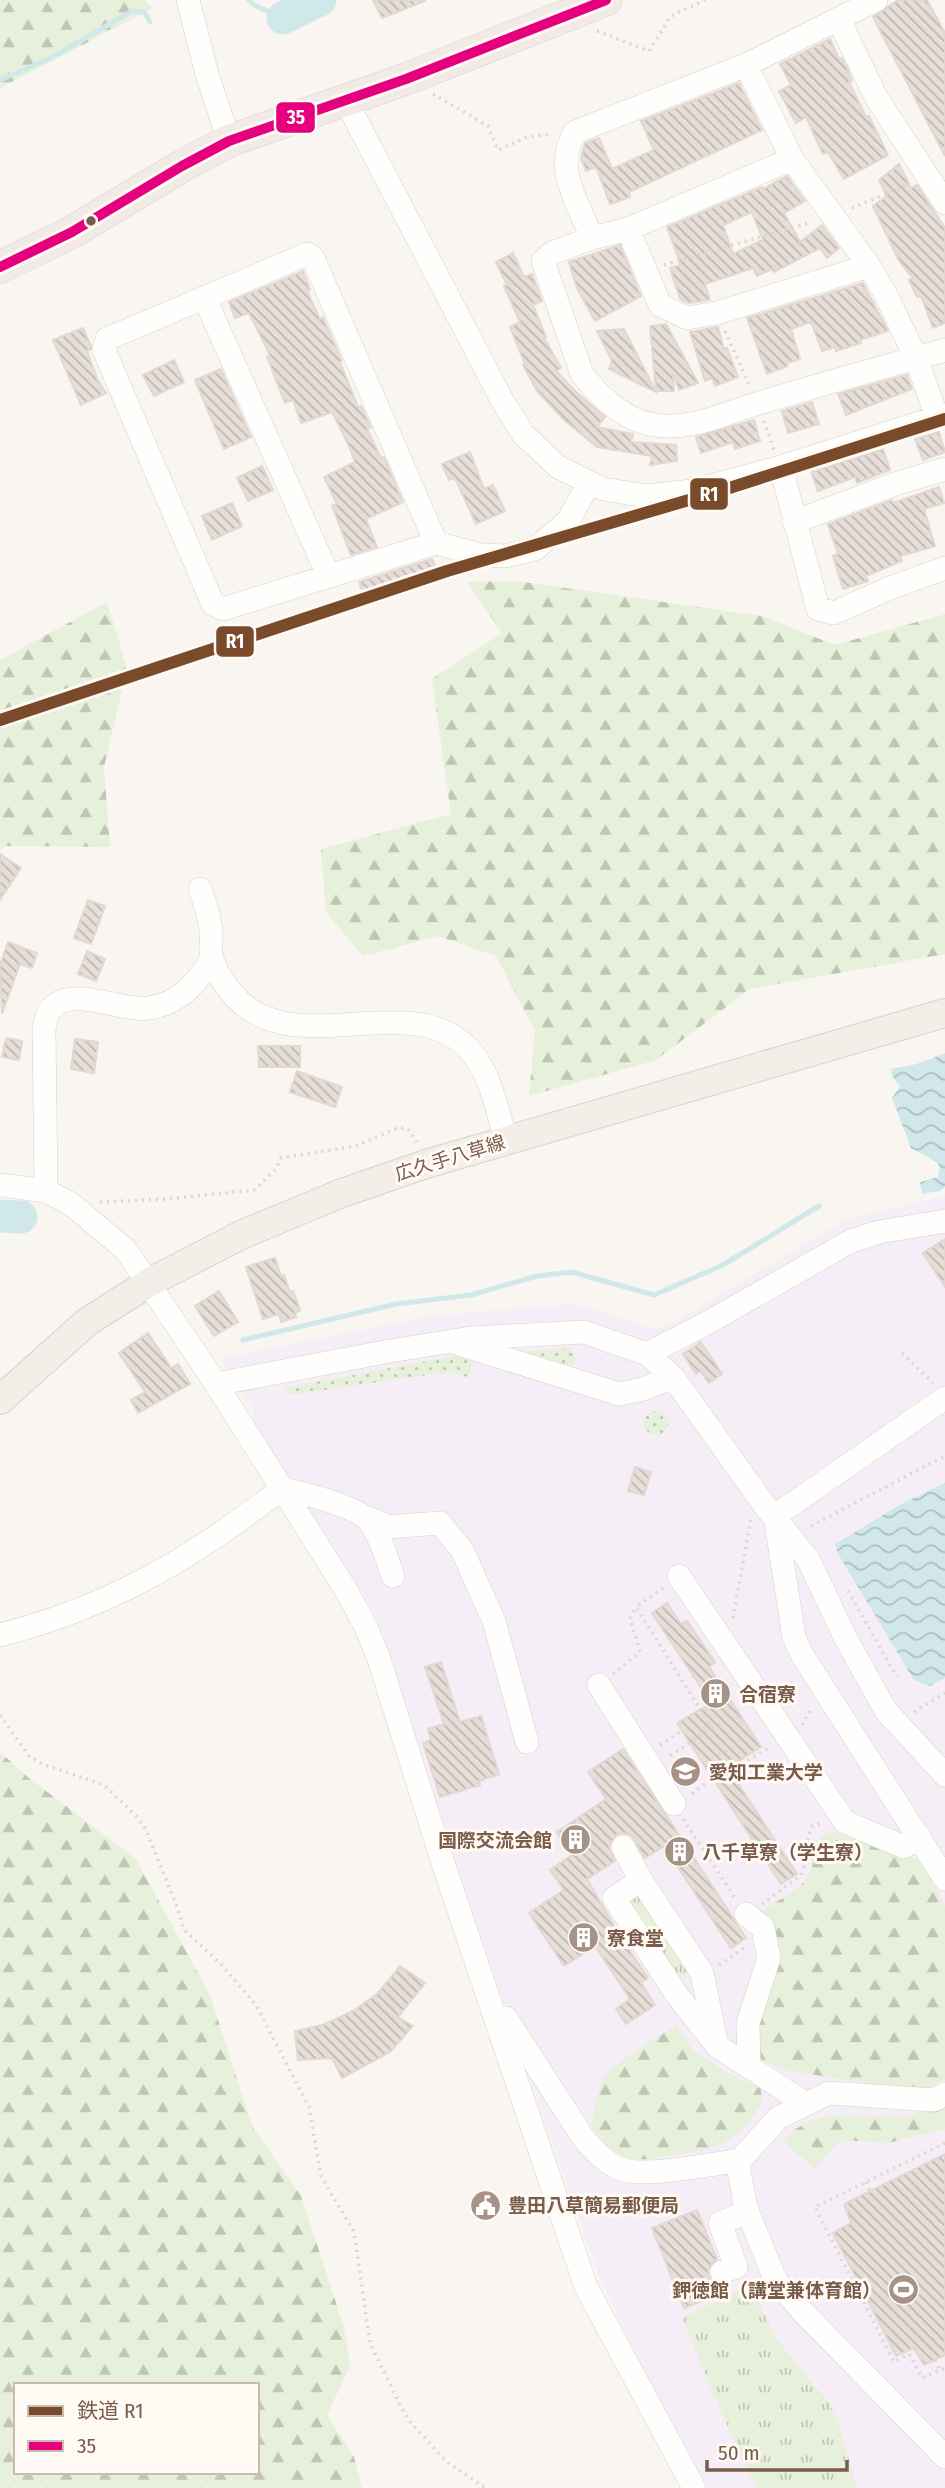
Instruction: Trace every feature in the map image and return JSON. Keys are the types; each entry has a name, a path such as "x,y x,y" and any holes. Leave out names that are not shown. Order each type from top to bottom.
{"highway":[{"path":"0,267 72,232 229,141 407,79 605,0"}],"main road":[{"name":"広久手八草線","path":"0,1400 88,1322 150,1282 241,1235 426,1164 945,1013"}],"street":[{"path":"188,0 207,74 229,141"},
{"path":"592,238 566,176 565,163 570,139 575,132 746,65 876,0"},
{"path":"839,20 876,97 945,203"},
{"path":"346,101 502,400 523,434 558,467 589,484 646,496 692,491 781,467 941,416 886,295 869,266 792,159 746,65"},
{"path":"792,159 628,229 592,238 552,253 543,261 582,374 606,400 637,419 653,425 675,426 709,421 757,404 945,350"},
{"path":"628,229 660,305 687,318 717,313 869,266"},
{"path":"436,543 313,258 307,254 107,339 104,350 213,604 223,610 436,543 481,555 505,556 535,549 568,521 589,484"},
{"path":"205,299 328,575"},
{"path":"781,467 818,609 834,613 890,588 945,568"},
{"path":"794,522 898,482 945,469"},
{"path":"200,889 211,930 211,960 232,993 251,1013 288,1025 420,1024 449,1034 468,1048 481,1066 506,1140"},
{"path":"46,1191 44,1030 48,1012 60,1002 78,998 131,1008 150,1008 187,992 211,960"},
{"path":"0,1185 46,1191 71,1204 126,1250 216,1384 346,1590 365,1625 378,1656 443,1863 586,2287 694,2488"},
{"path":"647,1354 851,1241 879,1232 945,1221"},
{"path":"216,1384 471,1338 583,1332 647,1354 673,1377 808,1559 886,1711 945,1775"},
{"path":"450,1341 619,1395 673,1377"},
{"path":"775,1516 945,1398"},
{"path":"282,1489 324,1500 388,1527 440,1524 461,1550 494,1621 527,1742"},
{"path":"0,1635 53,1621 154,1574 202,1546 282,1489"},
{"path":"775,1516 793,1637 945,1879"},
{"path":"367,1518 382,1544 393,1576"},
{"path":"679,1576 845,1822 904,1847 920,1838"},
{"path":"598,1685 674,1804"},
{"path":"623,1847 641,1880 703,1975 717,2046"},
{"path":"641,1880 614,1898 663,1974 717,2046 806,2104"},
{"path":"746,1914 763,1928 769,1958 748,2023 749,2067"},
{"path":"486,1985 593,2151 620,2169 651,2172 737,2161 748,2212 776,2281 803,2313 945,2457"},
{"path":"743,2158 778,2118 829,2093 934,2100 945,2094"},
{"path":"722,2272 736,2267 720,2223 748,2212"}],"path":[{"path":"565,18 649,51 671,16 705,0"},
{"path":"407,79 488,126 498,150 527,137 575,132"},
{"path":"646,270 831,216 926,177"},
{"path":"71,1204 166,1199 254,1190 276,1169 281,1158 356,1146 397,1128 408,1129 415,1136 426,1164"},
{"path":"902,1353 927,1376"},
{"path":"811,1526 945,1456"},
{"path":"728,1648 750,1522 760,1497"},
{"path":"598,1685 640,1652 630,1618 636,1607 679,1576"},
{"path":"844,1584 897,1677"},
{"path":"636,1607 712,1728"},
{"path":"897,1721 945,1693"},
{"path":"730,1772 786,1733 800,1730 810,1709 827,1695"},
{"path":"0,1715 29,1756 42,1764 104,1785 137,1816 146,1830 184,1930 228,1972 256,2005 309,2107 321,2176 354,2232 370,2343 401,2407 411,2423 448,2463 486,2488"},
{"path":"648,1762 723,1721"},
{"path":"648,1762 681,1731"},
{"path":"719,1755 738,1745"},
{"path":"712,1778 700,1790 674,1804 746,1914"},
{"path":"768,1900 802,1875 812,1826 829,1821 845,1822"},
{"path":"703,1975 744,1948"},
{"path":"630,1999 628,1996 663,1974"},
{"path":"935,2360 942,2369 922,2378 909,2354 894,2362 815,2207 945,2143"},
{"path":"866,2182 870,2191"}],"shaded area":[{"name":"愛知工業大学","path":"945,1196 945,2488 704,2488 647,2382 597,2271 450,1847 381,1628 372,1609 250,1417 255,1413 220,1358 437,1315 576,1304 656,1329 676,1321 843,1221"}],"green space":[{"path":"0,0 145,0 153,8 0,88"},
{"path":"516,581 762,616 835,645 945,614 945,954 750,989 656,1060 529,1096 535,1031 496,956 438,936 363,956 326,912 321,849 451,814 432,679 502,633 467,582"},
{"path":"107,602 127,669 104,767 110,847 5,846 0,851 0,660"},
{"path":"570,1348 575,1357 573,1364 567,1368 527,1353 530,1351"},
{"path":"454,1356 473,1358 468,1377 447,1372 290,1395 284,1388"},
{"path":"656,1411 665,1414 668,1423 665,1432 656,1435 647,1432 644,1423 647,1414"},
{"path":"0,1752 29,1778 136,1859 210,1995 252,2126 301,2196 344,2327 350,2366 327,2415 354,2457 362,2488 0,2488"},
{"path":"831,1831 921,1860 945,1906 945,2079 933,2086 908,2089 789,2071 762,2061 755,2045 761,1912 807,1878 812,1864 813,1848 821,1837"},
{"path":"640,1891 688,1973 679,1978 627,1899"},
{"path":"677,2025 692,2049 729,2074 760,2088 763,2101 754,2116 735,2136 714,2147 651,2159 625,2157 608,2146 591,2124 602,2079 624,2058"},
{"path":"945,2103 945,2129 888,2143 841,2140 814,2169 783,2140 810,2121 831,2115 907,2117"},
{"path":"751,2284 774,2335 827,2399 839,2425 857,2488 757,2488 724,2419 682,2318"}],"water":[{"path":"945,1053 945,1187 940,1191 922,1194 920,1182 938,1177 940,1167 937,1162 911,1148 892,1098 900,1086 892,1076 891,1069 917,1064"},
{"path":"945,1483 945,1678 930,1686 914,1680 838,1554 835,1544 903,1503"}],"building":[{"path":"373,0 424,0 425,1 382,18"},
{"path":"898,0 927,0 945,33 945,156 873,17"},
{"path":"830,39 839,59 842,58 848,70 852,81 849,82 866,117 869,116 888,155 844,179 828,152 823,154 806,117 796,123 779,91 791,85 780,64"},
{"path":"739,83 762,130 629,192 630,197 610,204 596,167 586,171 581,158 585,143 599,138 612,169 654,150 641,121"},
{"path":"899,164 911,188 917,185 945,228 945,323 933,328 921,296 917,297 909,280 913,278 899,261 873,206 887,196 879,180"},
{"path":"787,176 805,201 784,213 800,242 822,225 839,248 827,258 820,248 774,272 772,269 757,276 753,268 705,284 710,300 689,303 680,299 670,268 681,265 667,227 762,187 763,189","holes":["752,212 763,240 733,254 723,225"]},
{"path":"620,245 641,296 595,321 577,288 569,262"},
{"path":"513,253 524,277 532,274 534,279 542,301 533,305 546,337 544,338 561,368 556,371 605,417 597,427 633,434 631,442 676,445 677,461 650,465 652,456 597,447 563,419 537,391 523,365 525,364 510,327 520,322 496,262"},
{"path":"303,271 310,290 307,291 320,319 323,317 358,407 361,406 371,427 367,429 381,458 384,457 403,502 366,519 377,547 351,555 332,506 337,504 324,477 355,462 348,444 332,412 301,423 293,400 285,403 267,357 270,355 249,313 235,318 229,302"},
{"path":"863,283 888,331 836,351 835,347 822,351 811,322 791,329 800,359 767,374 747,318"},
{"path":"666,324 698,383 679,390 673,374 674,391 656,391 650,326"},
{"path":"718,327 724,349 727,348 738,377 715,386 712,378 705,381 690,332"},
{"path":"83,328 91,346 87,351 97,379 106,393 81,405 53,340"},
{"path":"624,329 656,392 609,369 612,361 597,331"},
{"path":"174,360 184,382 154,396 143,375"},
{"path":"221,369 251,437 224,449 195,380"},
{"path":"907,375 912,389 846,415 838,394"},
{"path":"812,402 819,424 788,433 782,411"},
{"path":"754,420 760,441 735,449 733,442 701,453 696,437"},
{"path":"939,432 945,452 923,460 915,439"},
{"path":"883,449 890,470 857,483 855,477 818,491 811,472"},
{"path":"470,452 484,489 493,485 505,511 476,524 455,478 449,480 442,464"},
{"path":"262,466 273,490 248,501 237,478"},
{"path":"939,487 944,503 924,509 935,546 900,556 902,561 866,576 868,581 843,589 833,556 838,554 828,524 892,500 893,503"},
{"path":"232,503 242,526 212,540 202,516"},
{"path":"432,559 436,568 363,594 359,582"},
{"path":"0,854 21,868 0,900"},
{"path":"88,900 105,906 91,944 74,938"},
{"path":"8,942 37,953 32,968 20,964 2,1014 0,965"},
{"path":"87,951 105,959 96,981 78,974"},
{"path":"6,1038 22,1041 19,1060 2,1057"},
{"path":"75,1039 98,1042 94,1073 71,1069"},
{"path":"258,1046 300,1046 300,1067 259,1067"},
{"path":"297,1071 342,1087 335,1107 290,1092"},
{"path":"945,1239 945,1287 923,1253"},
{"path":"275,1258 281,1276 284,1275 290,1292 293,1291 300,1310 295,1313 296,1317 281,1322 279,1314 263,1319 246,1267"},
{"path":"219,1291 238,1322 214,1336 195,1306"},
{"path":"148,1333 171,1368 178,1364 190,1384 138,1413 131,1400 145,1392 119,1353"},
{"path":"701,1342 722,1374 709,1383 700,1371 696,1374 683,1354"},
{"path":"635,1467 651,1472 644,1495 628,1491"},
{"path":"667,1603 681,1624 687,1621 715,1662 709,1667 761,1747 728,1768 797,1874 781,1884 677,1723 711,1703 652,1613"},
{"path":"441,1662 460,1722 481,1716 499,1774 479,1781 480,1785 440,1797 423,1743 431,1740 428,1729 444,1724 425,1667"},
{"path":"623,1749 746,1938 731,1948 664,1846 645,1858 631,1835 616,1835 609,1846 615,1861 587,1879 648,1978 641,1983 655,2005 626,2024 616,2009 630,1999 595,1946 564,1966 529,1913 564,1890 550,1870 572,1855 557,1832 606,1799 588,1772"},
{"path":"400,1966 425,1983 398,2017 413,2026 390,2052 342,2078 332,2058 298,2060 295,2031 323,2025 353,2011 377,1994"},
{"name":"鉀徳館（講堂兼体育館）","path":"945,2154 945,2355 924,2365 914,2348 896,2356 833,2233 851,2223 844,2204"},
{"path":"697,2210 717,2259 708,2269 709,2277 719,2286 727,2285 729,2290 684,2308 652,2228"}],"waterway":[{"path":"249,0 283,18"},
{"path":"283,18 320,0"},
{"path":"0,80 51,58 132,11 144,12 150,22"},
{"path":"243,1340 396,1304 471,1295 537,1276 572,1272 654,1295 723,1265 819,1206"},
{"path":"0,1216 21,1217"}],"rail line":[{"name":"R1","path":"0,720 447,571 723,490 945,419"}],"transit line":[{"name":"35","path":"0,267 72,232 229,141 406,79 606,0"}],"place":[{"name":"合宿寮","path":"716,1694"},
{"name":"愛知工業大学","path":"686,1772"},
{"name":"国際交流会館","path":"575,1840"},
{"name":"八千草寮（学生寮）","path":"679,1852"},
{"name":"寮食堂","path":"584,1938"},
{"name":"豊田八草簡易郵便局","path":"485,2205"},
{"name":"鉀徳館（講堂兼体育館）","path":"904,2290"}]}
